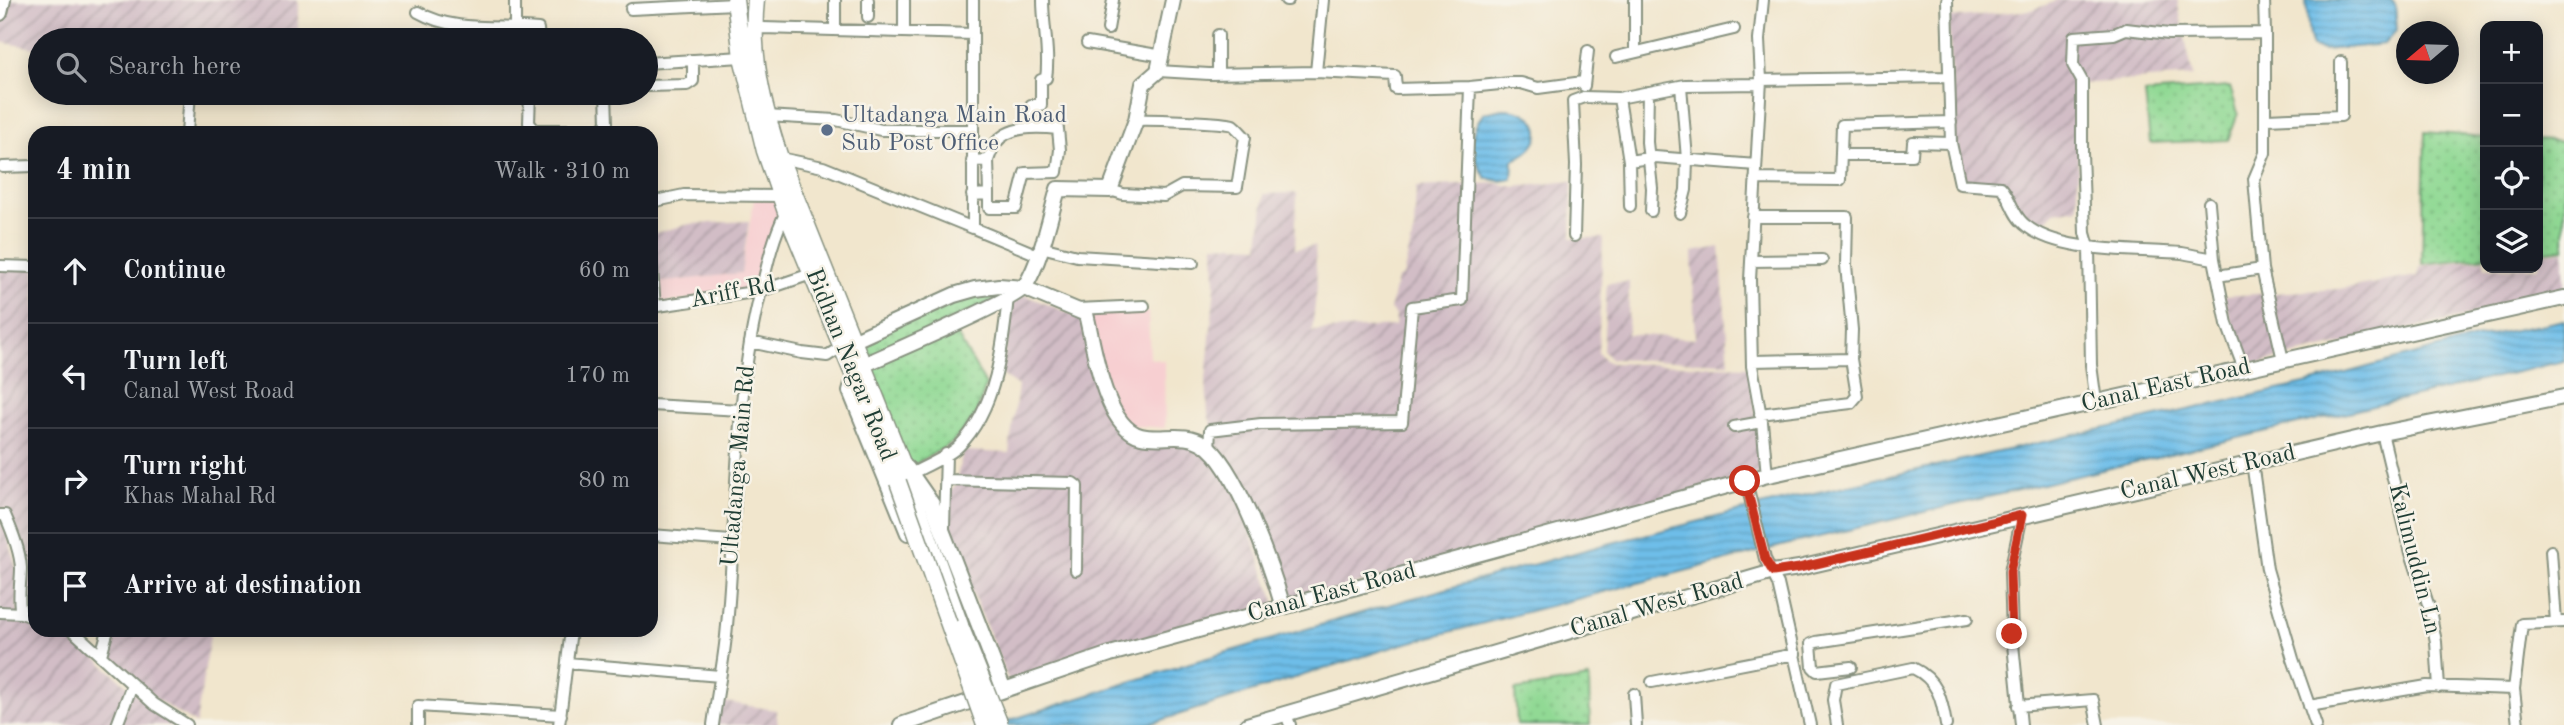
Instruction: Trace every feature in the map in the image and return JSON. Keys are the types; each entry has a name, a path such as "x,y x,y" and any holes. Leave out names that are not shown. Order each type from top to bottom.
{"main road":[{"path":"0,13 3,0"},
{"name":"Bidhan Nagar Road","path":"756,0 746,31 742,58 755,116 786,212 847,343"},
{"path":"970,702 902,516 850,391 856,371 1024,288 1039,251 1058,189 1110,190 1136,120 1143,84 1160,64 1173,0"},
{"name":"Bidhan Nagar Road","path":"735,2 755,57 766,117 856,371 904,474 1000,725"},
{"path":"847,343 954,295 999,286 1024,288 1086,314 1102,379 1114,412 1125,429 1141,436 1185,437 1203,443 1209,449 1238,491 1263,548 1283,607"},
{"name":"Canal East Road","path":"901,725 1110,654 1747,488 1768,475 2564,298"},
{"name":"Canal West Road","path":"1247,725 1288,719 1769,566 1799,568 2252,462 2564,397"},
{"path":"904,474 932,504 1004,690"},
{"name":"Bidhan Nagar Road","path":"904,474 985,725"}],"street":[{"path":"515,0 515,27"},
{"path":"835,0 835,30"},
{"path":"868,0 868,17"},
{"path":"904,0 904,32"},
{"path":"973,0 973,228"},
{"path":"1031,114 1031,105 1041,105 1041,80 1046,78 1049,62 1044,41 1043,0"},
{"path":"1108,29 1114,0"},
{"path":"1316,72 1323,0"},
{"path":"1635,0 1635,52"},
{"path":"1763,0 1759,40 1761,82 1751,261 1752,361 1768,475"},
{"path":"1947,0 1951,143 1960,184 2001,187 2025,225 2073,244 2122,251 2181,253 2214,259"},
{"path":"2264,0 2267,119 2265,153 2254,179 2262,270 2283,360"},
{"path":"631,9 735,2"},
{"path":"418,12 434,21 469,28"},
{"path":"494,28 526,28"},
{"path":"1616,57 1734,29"},
{"path":"2096,402 2091,365 2089,247 2085,233 2082,81 2073,65 2074,37 2113,34 2126,29 2169,34 2265,33"},
{"path":"746,31 835,30 973,34"},
{"path":"1218,36 1218,74"},
{"path":"1087,43 1160,64 1218,74 1316,72 1395,76 1396,89 1510,83 1538,88 1583,82"},
{"path":"1584,97 1583,82 1588,51"},
{"path":"658,62 742,58"},
{"path":"658,86 687,85 693,81 693,60"},
{"path":"2267,119 2342,116 2341,62"},
{"path":"1574,236 1576,164 1573,101 1584,97 1619,98 1681,86 1949,77"},
{"path":"1680,213 1686,190 1687,159 1681,86"},
{"path":"1209,449 1210,430 1261,424 1402,422 1412,307 1462,300 1470,87"},
{"path":"1648,92 1649,159 1653,188 1651,211"},
{"path":"1619,98 1629,161 1630,206"},
{"path":"188,126 189,105"},
{"path":"530,105 530,126"},
{"path":"606,105 606,126"},
{"path":"766,117 835,120 881,130 972,130"},
{"path":"1110,190 1123,194 1164,196 1182,186 1237,187 1245,137 1230,124 1136,120"},
{"path":"1755,178 1840,180 1842,125 1951,122"},
{"path":"1038,127 1058,129 1060,150 1057,172 1025,173 1016,208 989,208 988,160 995,142 1016,130 1038,127"},
{"path":"1841,155 1912,155 1913,142 1951,143"},
{"path":"1629,161 1655,157 1756,165"},
{"path":"780,158 823,167 973,228 1039,251 1077,256 1193,262"},
{"path":"972,161 988,160"},
{"path":"3,167 28,166"},
{"path":"972,195 989,194"},
{"path":"658,201 684,195 780,196"},
{"path":"2209,203 2214,259 2227,324 2244,369"},
{"name":"Ultadanga Main Rd","path":"713,725 726,635 741,411 750,342 778,228 786,212"},
{"path":"1734,427 1761,418 1851,403 1857,396 1851,359 1846,217 1753,217"},
{"path":"1751,261 1822,260"},
{"path":"0,267 28,267"},
{"path":"2217,276 2262,270"},
{"name":"Ariff Rd","path":"658,306 761,291 814,273"},
{"path":"904,474 958,447 980,419 996,375 1008,297"},
{"path":"1076,309 1144,306"},
{"path":"750,342 829,356 847,343"},
{"path":"1752,361 1851,359"},
{"path":"658,405 741,411"},
{"name":"Kalimuddin Ln","path":"2382,433 2411,553 2430,610 2436,642 2439,687"},
{"path":"944,535 946,454"},
{"path":"2252,462 2267,569 2316,725"},
{"path":"945,480 1073,483 1077,486 1076,570"},
{"path":"1747,488 1769,566 1778,584 1810,725"},
{"path":"0,515 5,515 13,533 21,566 21,613"},
{"path":"2021,725 2012,634 2010,572 2022,515"},
{"path":"658,536 732,541"},
{"path":"2518,725 2514,689 2522,624 2560,622 2551,551"},
{"path":"0,612 28,616"},
{"path":"1652,682 1794,651 1811,644 1967,620"},
{"path":"80,637 154,704 187,725"},
{"path":"101,655 106,637"},
{"path":"418,725 418,706 560,720 570,637"},
{"path":"1811,644 1813,667 1817,671 1851,667"},
{"path":"567,663 720,676"},
{"path":"1798,670 1813,667"},
{"path":"1837,725 1833,701 1836,684 1913,668 1935,683 1942,701 1946,725"},
{"path":"117,725 132,685"},
{"path":"2309,706 2427,686 2514,689"},
{"path":"1634,694 1636,725"},
{"path":"2018,706 2093,700 2098,725"}],"shaded area":[{"path":"6,0 298,0 298,28 28,28 28,47 0,42 0,26"},
{"path":"2059,0 2177,0 2193,76 2078,84 2078,208 2054,212 2040,227 2027,222 2017,210 2009,192 1961,182 1954,142 1949,18 2032,10"},
{"path":"1572,181 1571,238 1603,238 1598,353 1611,363 1749,367 1764,472 1284,604 1212,448 1214,431 1208,415 1206,380 1215,285 1214,244 1259,246 1264,194 1297,193 1295,249 1315,246 1317,287 1312,331 1395,326 1396,315 1390,310 1397,279 1403,276 1414,230 1416,187 1496,183 1515,187"},
{"path":"754,199 788,200 756,289 658,304 658,283 741,273"},
{"path":"749,221 741,273 658,283 658,232 690,224"},
{"path":"1720,247 1729,363 1612,359 1603,351 1607,283 1629,282 1628,334 1695,339 1692,252"},
{"path":"2564,251 2564,294 2246,366 2223,296 2339,289 2417,276 2420,266 2480,260 2480,273 2543,273 2543,253"},
{"path":"0,269 28,269 28,611 24,610 26,564 11,515 6,509 0,510"},
{"path":"1024,295 1081,318 1103,401 1117,431 1138,443 1177,442 1198,446 1210,456 1235,491 1276,604 1009,682 937,506 955,486 963,451 1009,453 1018,386 1001,374 1013,303"},
{"path":"1097,310 1148,312 1150,358 1164,361 1165,428 1127,425 1116,411 1086,314"},
{"path":"0,520 8,535 16,569 18,619 28,621 28,637 73,637 156,712 176,725 0,725"},
{"path":"109,637 210,637 196,724 157,700 105,652"},
{"path":"719,701 776,710 778,725 715,725"}],"green space":[{"path":"2230,87 2238,113 2228,140 2150,143 2145,93"},
{"path":"2425,132 2480,137 2480,258 2422,264"},
{"path":"2543,140 2564,142 2564,249 2543,251"},
{"path":"1015,290 862,361 853,343 946,300"},
{"path":"952,326 986,385 975,417 952,443 910,467 865,367"},
{"path":"1589,678 1590,725 1517,725 1515,690"}],"water":[{"path":"2306,0 2391,0 2395,4 2396,31 2384,44 2324,50 2312,47"},
{"path":"1503,109 1527,115 1538,128 1538,137 1534,145 1513,160 1512,179 1500,181 1486,178 1476,161 1472,145 1474,129 1484,113"},
{"path":"2564,320 2564,361 1793,543 1399,645 1146,725 995,725 1190,663 1600,546 1805,495 2309,383 2475,338"}],"place":[{"name":"Ultadanga Main Road Sub Post Office","path":"827,130"}],"route":[{"path":"1745,481 1765,559 1773,572 2022,515 2010,572 2012,634"}]}
